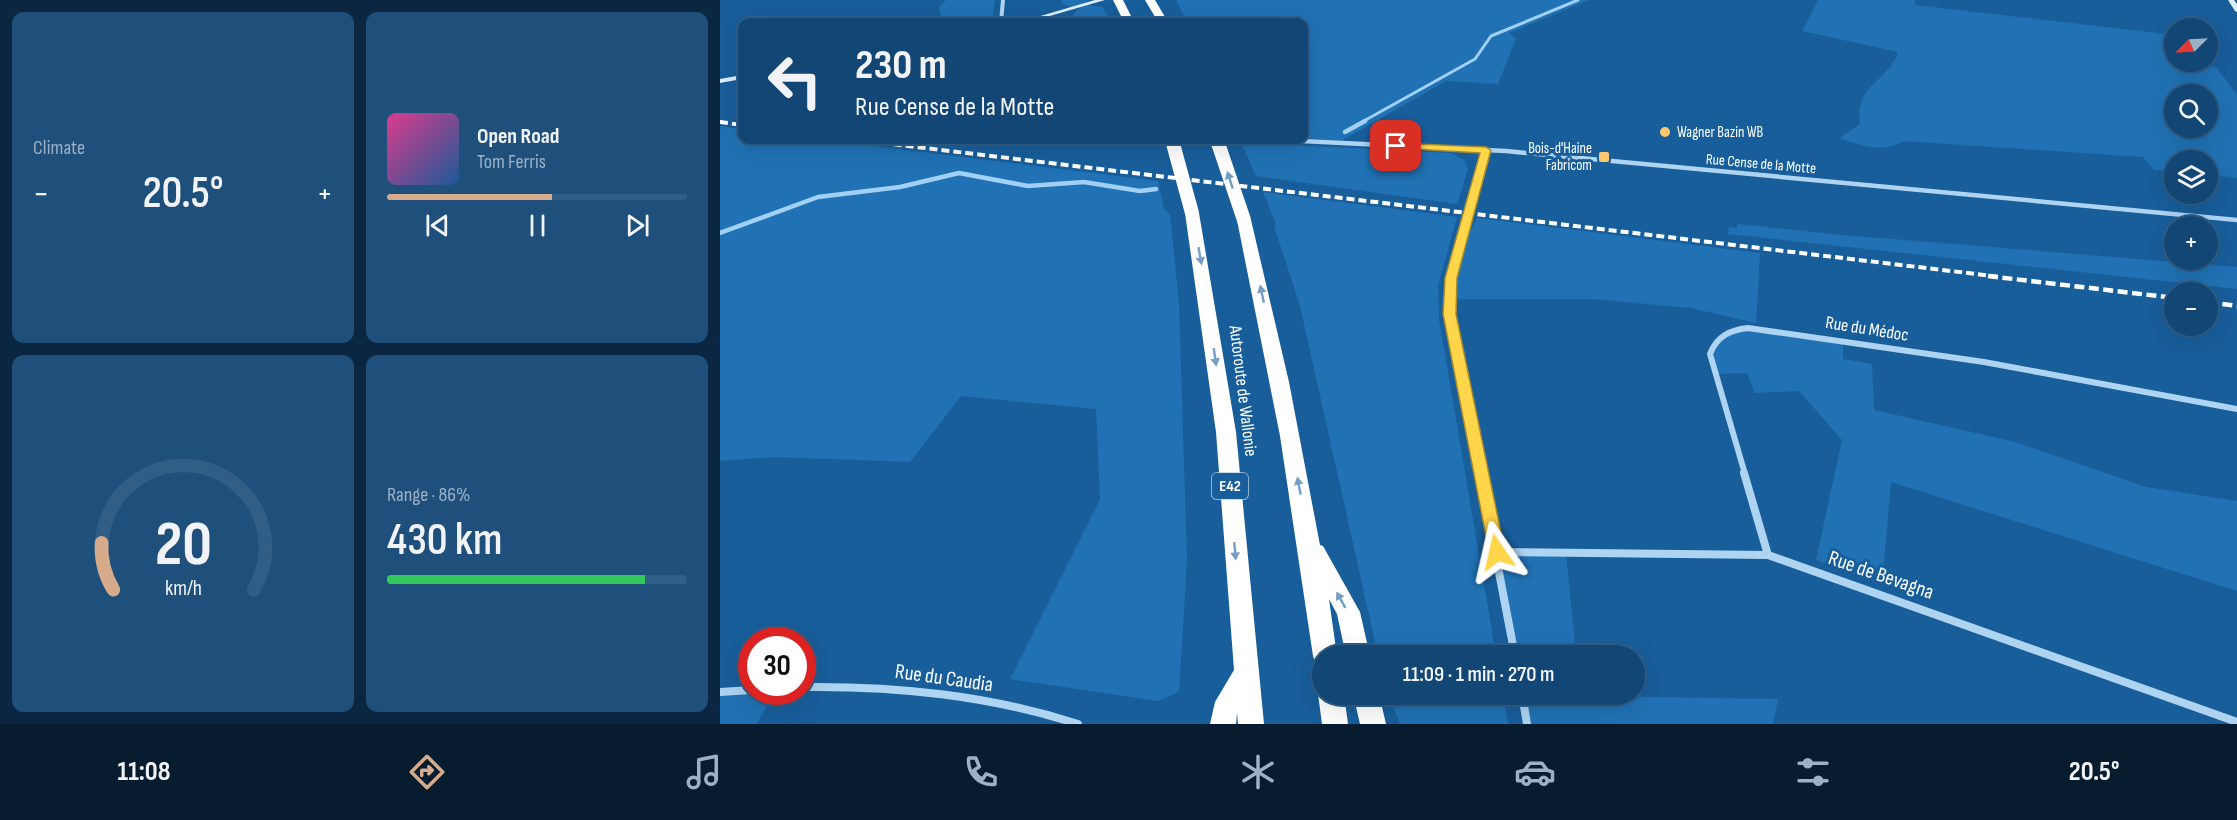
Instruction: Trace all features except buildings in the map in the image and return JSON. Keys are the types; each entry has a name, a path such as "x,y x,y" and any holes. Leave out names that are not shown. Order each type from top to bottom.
{"highway":[{"path":"1150,0 1161,18"},
{"path":"1119,1 1128,18"},
{"name":"Autoroute de Wallonie","path":"1173,144 1192,213 1226,432 1245,675 1251,723"},
{"name":"Autoroute de Wallonie","path":"1218,144 1244,220 1262,292 1310,543 1324,645"},
{"path":"1310,543 1348,612 1356,645"},
{"path":"1224,717 1245,675"},
{"path":"1332,705 1335,724"},
{"path":"1369,705 1373,724"}],"street":[{"path":"1002,18 1003,0"},
{"path":"1037,18 1102,0"},
{"path":"2231,0 2237,10"},
{"path":"720,81 738,78"},
{"name":"Rue Cense de la Motte","path":"1308,141 1486,150 2237,220"},
{"path":"1486,150 1451,278 1450,314 1513,645"},
{"name":"Rue du Médoc","path":"1768,555 1710,354 1713,342 1721,335 1737,329 1756,327 1984,362 2237,409"},
{"name":"Rue de Bevagna","path":"1497,552 1768,555 2237,722"},
{"name":"Rue du Caudia","path":"816,687 874,687 931,691 978,698 1078,724"},
{"path":"720,692 738,691"},
{"path":"1524,705 1527,724"}],"shaded area":[{"path":"946,0 995,0 993,18 941,18 939,7"},
{"path":"1062,0 1088,0 1085,5 1103,7 1109,18 1070,18 1081,6 1072,8 1062,3"},
{"path":"1176,0 1589,0 1509,33 1516,39 1498,84 1446,81 1341,141 1308,138 1308,18 1185,18"},
{"path":"1818,0 1915,0 1914,5 2164,34 2164,72 2218,72 2218,70 2237,95 2237,178 2218,176 2218,150 2164,150 2164,171 2154,170 2143,157 1904,141 1888,147 1872,147 1840,138 1860,124 1859,111 1866,92 1887,71 1898,52 1802,31"},
{"path":"720,126 738,128 738,144 857,144 1158,181 1164,209 1170,214 1179,304 1187,560 1179,692 1158,701 1010,679 1100,499 1096,409 961,396 910,462 776,457 720,461"},
{"path":"1241,144 1452,153 1464,160 1468,169 1457,204 1256,176"},
{"path":"1263,192 1457,217 1438,286 1439,319 1494,645 1376,645 1300,306 1274,226 1276,224"},
{"path":"1477,218 1760,253 1756,323 1691,308 1592,299 1450,299 1455,267 1462,247"},
{"path":"1737,224 1842,235 2164,261 2164,270 2218,270 2218,265 2237,267 2237,289 2218,287 2218,282 2172,282 1728,234 1729,227 1737,228"},
{"path":"1737,329 1843,340 1843,359 1872,364 1874,410 2015,442 2146,487 2237,501 2237,591 1891,482 1882,584 1816,560 1842,440 1799,391 1755,393 1747,373 1716,374 1712,357 1713,345 1721,337"},
{"path":"1497,552 1566,552 1575,645 1513,645"},
{"path":"720,692 738,692 738,705 768,705 757,724 720,724"},
{"path":"1645,697 1778,699 1773,724 1527,724 1524,705 1645,705"},
{"path":"1393,705 1505,705 1508,724 1400,724"}],"waterway":[{"path":"1362,122 1475,59 1491,36 1578,0"},
{"path":"1345,132 1365,121"},
{"path":"720,233 818,197 900,187 959,173 1028,186 1084,182 1140,191 1156,189"}],"railway":[{"path":"720,122 738,124"},
{"path":"891,144 2001,277"},
{"path":"1988,276 2164,297"},
{"path":"2218,303 2237,306"}],"place":[{"name":"Wagner Bazin WB","path":"1665,132"},
{"name":"Bois-d'Haine Fabricom","path":"1604,157"}],"route":[{"path":"1396,146 1486,150 1449,290 1450,314 1497,552"}]}
